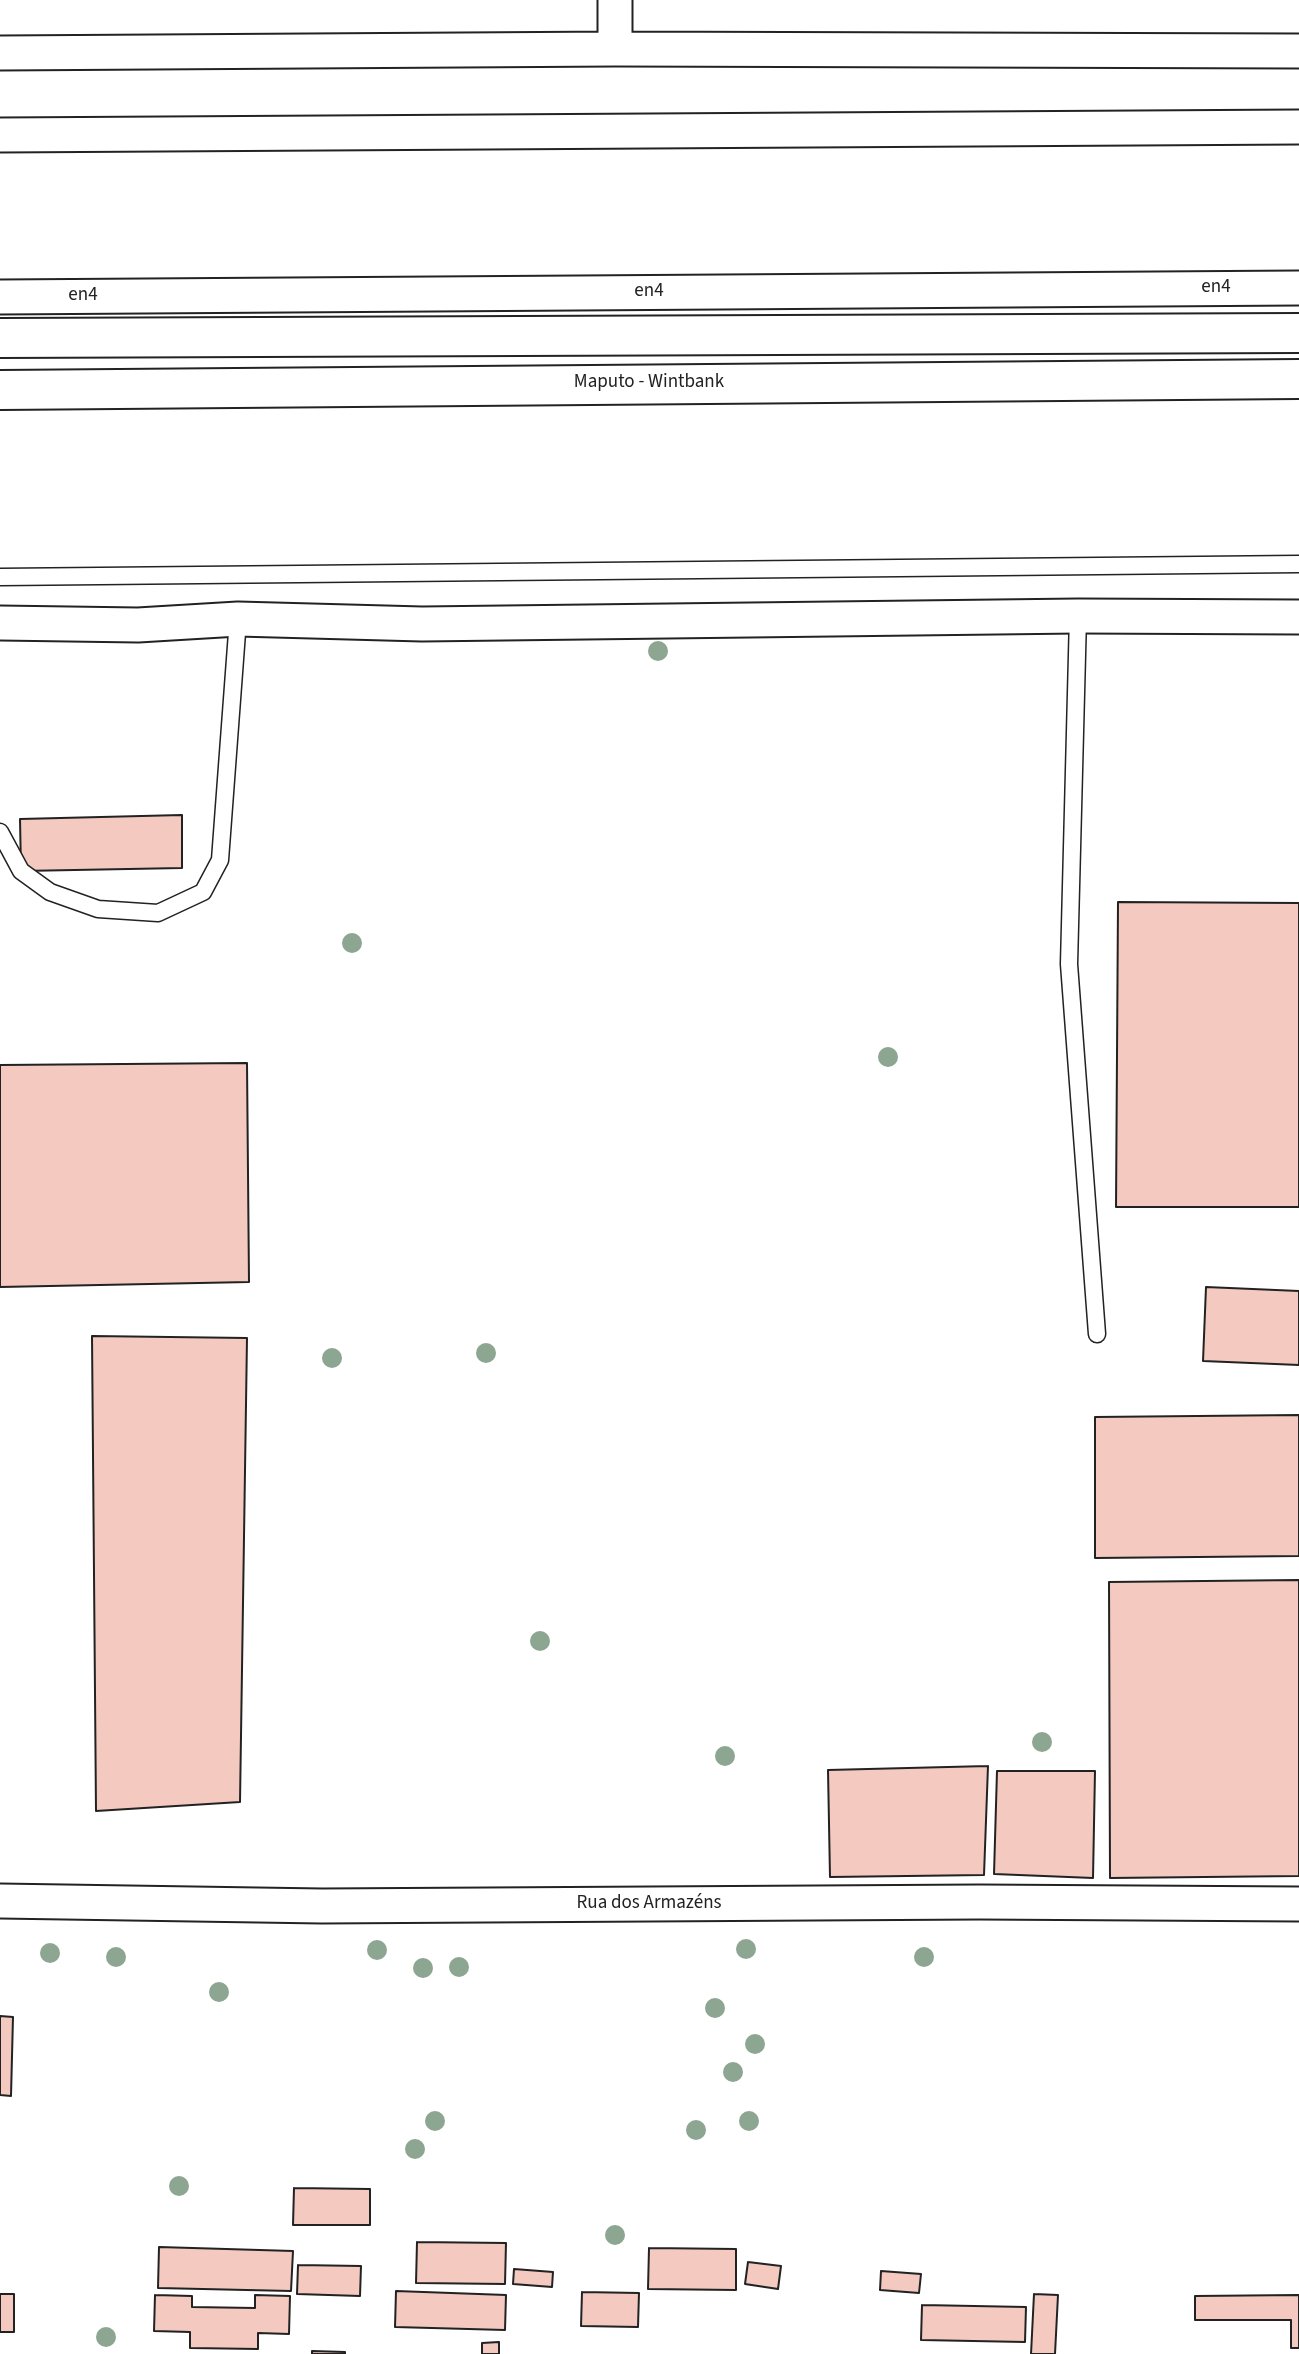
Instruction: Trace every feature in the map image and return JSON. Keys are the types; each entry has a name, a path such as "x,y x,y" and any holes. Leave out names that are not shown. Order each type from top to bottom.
{"highway":[{"path":"0,338 1299,333"},
{"name":"Maputo - Wintbank","path":"0,390 1299,379"}],"street":[{"path":"615,0 615,49"},
{"path":"0,53 615,49 1299,51"},
{"path":"0,135 1299,127"},
{"name":"en4","path":"0,297 1299,288"},
{"path":"0,624 138,625 238,619 422,624 1078,616 1299,617"},
{"name":"Rua dos Armazéns","path":"0,1901 321,1906 965,1902 1299,1904"}],"lane":[{"path":"0,577 1299,564"},
{"path":"1078,616 1069,964 1097,1334"},
{"path":"0,832 21,871 50,892 98,909 158,914 203,892 220,860 238,619"}],"building":[{"path":"182,815 182,868 21,871 20,819"},
{"path":"1118,902 1299,903 1299,1207 1116,1207"},
{"path":"247,1063 249,1282 0,1287 0,1065"},
{"path":"1206,1287 1299,1291 1299,1365 1203,1361"},
{"path":"92,1336 247,1338 240,1802 96,1811"},
{"path":"1299,1415 1299,1556 1095,1558 1095,1417"},
{"path":"1299,1580 1299,1876 1110,1878 1109,1582"},
{"path":"988,1766 984,1875 830,1877 828,1770"},
{"path":"997,1771 1095,1771 1093,1878 994,1874"},
{"path":"0,2016 13,2017 11,2096 0,2095"},
{"path":"294,2188 370,2189 370,2225 293,2225"},
{"path":"417,2242 506,2243 505,2284 416,2283"},
{"path":"159,2247 293,2251 291,2291 158,2288"},
{"path":"649,2248 736,2249 736,2290 648,2289"},
{"path":"748,2262 781,2266 778,2289 745,2284"},
{"path":"298,2265 361,2266 360,2296 297,2294"},
{"path":"514,2269 553,2272 552,2287 513,2284"},
{"path":"881,2271 921,2274 919,2293 880,2290"},
{"path":"396,2291 506,2295 505,2330 395,2327"},
{"path":"582,2292 639,2293 638,2327 581,2326"},
{"path":"0,2294 14,2294 14,2332 0,2332"},
{"path":"1034,2294 1058,2295 1055,2354 1031,2354"},
{"path":"155,2295 192,2296 192,2307 255,2308 255,2295 290,2296 289,2334 258,2333 258,2349 190,2348 190,2332 154,2331"},
{"path":"1299,2295 1299,2348 1291,2348 1291,2320 1195,2320 1195,2296"},
{"path":"922,2305 1026,2307 1025,2342 921,2340"},
{"path":"499,2342 499,2354 482,2354 482,2343"},
{"path":"312,2351 345,2352 345,2354 312,2354"}]}
